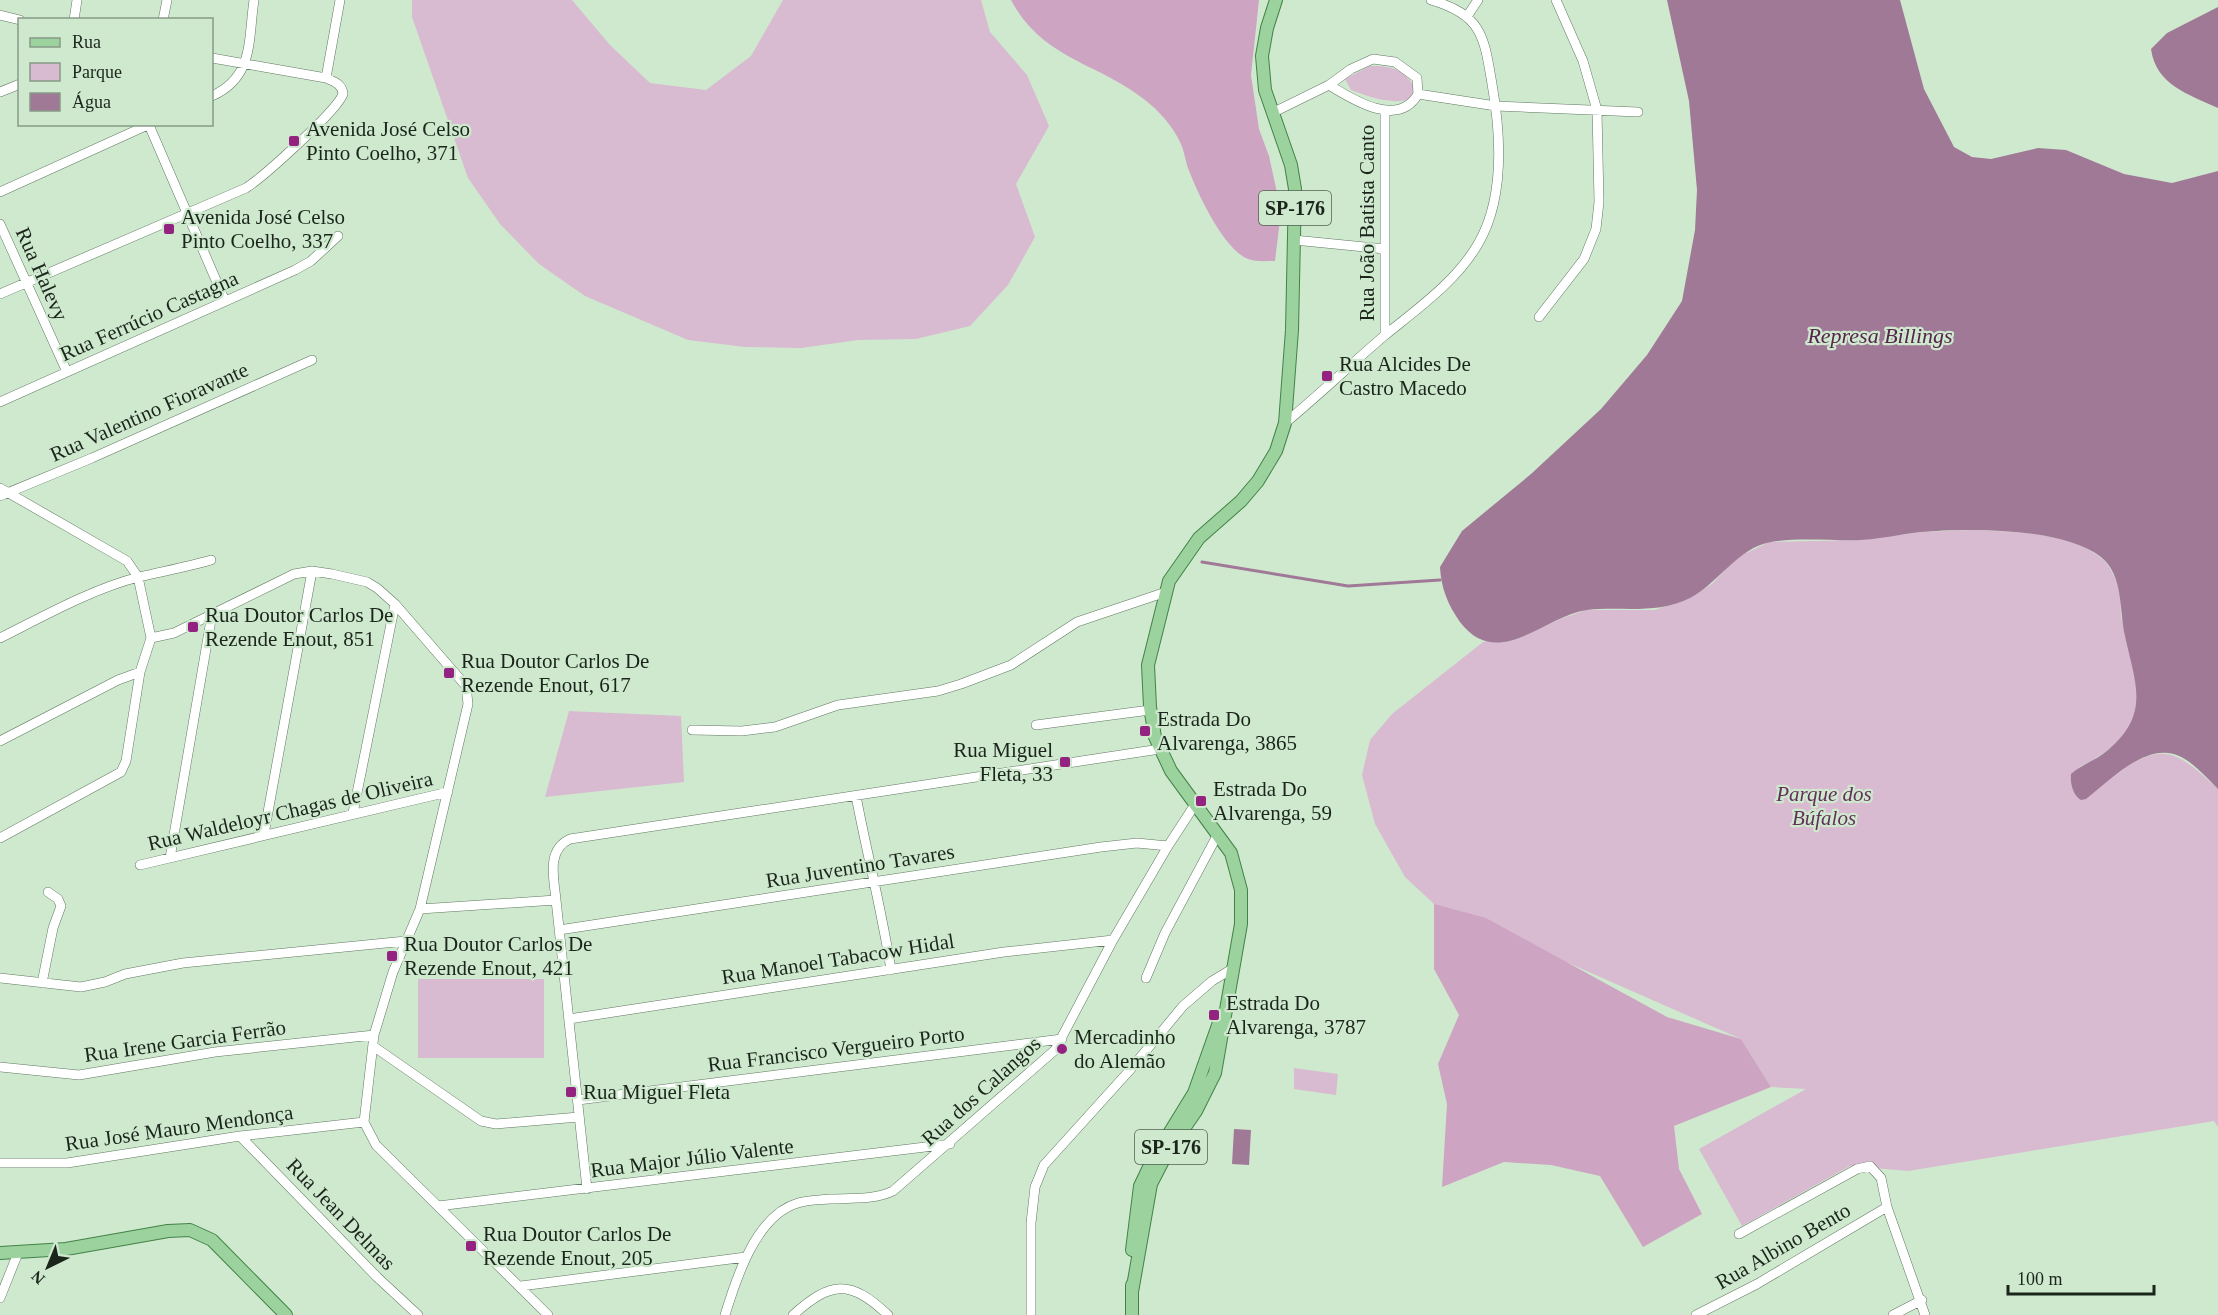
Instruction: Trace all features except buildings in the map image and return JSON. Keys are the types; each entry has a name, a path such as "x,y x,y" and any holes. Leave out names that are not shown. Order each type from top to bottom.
{"main road":[{"name":"SP-176","path":"1132,1315 1132,1292 1151,1184 1167,1153 1196,1111 1215,1073 1223,1036 1224,1007 1241,924 1241,890 1231,853 1171,771 1160,749 1150,710 1148,665 1169,581 1199,538 1241,501 1258,481 1276,451 1285,423 1292,330 1295,189 1291,165 1265,90 1262,56 1276,0"},
{"path":"0,1253 66,1250 168,1231 200,1233 222,1248 286,1315"}],"street":[{"path":"74,18 77,0"},
{"path":"163,18 166,0"},
{"path":"213,95 232,85 244,65 254,0"},
{"path":"326,78 340,0"},
{"path":"1285,423 1439,289 1478,244 1495,202 1496,106 1482,40 1468,15 1431,0"},
{"path":"1468,15 1478,0"},
{"path":"1539,317 1584,259 1596,229 1599,202 1597,110 1583,61 1556,0"},
{"path":"0,15 18,20"},
{"path":"0,294 189,213 257,181 338,105 344,94 343,88 326,78 213,58"},
{"path":"1272,113 1329,85 1357,66 1382,58 1404,66 1419,83 1418,94 1411,103 1385,110 1363,104 1329,85"},
{"path":"0,92 18,85"},
{"path":"1418,94 1496,106 1638,112"},
{"name":"Rua João Batista Canto","path":"1385,110 1385,335"},
{"path":"0,192 148,126"},
{"path":"150,126 225,301"},
{"name":"Rua Halevy","path":"0,224 67,372"},
{"name":"Rua Ferrúcio Castagna","path":"0,402 295,270 315,258 338,236"},
{"path":"1294,240 1385,249"},
{"name":"Rua Valentino Fioravante","path":"3,492 92,458 312,360"},
{"path":"0,838 121,772 126,761 140,672 151,638 138,577 133,567 118,555 3,492"},
{"path":"0,638 54,611 138,577 166,573 211,560"},
{"path":"151,638 166,637 294,574 312,571 367,582 395,604 462,681 468,692 468,704 420,909 387,988 374,1035 364,1122 376,1145 548,1315"},
{"path":"264,834 312,571"},
{"path":"692,730 768,728 838,705 938,691 1011,665 1077,622 1166,592"},
{"path":"353,813 395,604"},
{"path":"170,858 212,614"},
{"path":"0,741 118,680 140,672"},
{"path":"1036,725 1150,710"},
{"path":"587,1189 556,900 555,851 570,839 1160,749"},
{"name":"Rua Waldeloyr Chagas de Oliveira","path":"140,865 448,792"},
{"path":"856,796 891,970"},
{"name":"Rua dos Calangos","path":"725,1315 746,1257 765,1227 785,1209 798,1203 885,1194 902,1185 1043,1062 1062,1039 1113,940 1167,846 1196,803"},
{"path":"1146,978 1165,933 1218,834"},
{"name":"Rua Juventino Tavares","path":"559,930 1123,844 1167,846"},
{"path":"42,983 53,927 61,906 58,899 48,892"},
{"path":"420,909 556,900"},
{"name":"Rua Manoel Tabacow Hidal","path":"569,1019 1004,952 1113,940"},
{"path":"0,978 93,986 125,974 183,963 406,941"},
{"path":"1031,1315 1031,1223 1035,1187 1044,1165 1129,1071 1183,1006 1212,981 1232,969"},
{"name":"Rua Irene Garcia Ferrão","path":"0,1067 79,1075 204,1054 374,1035"},
{"name":"Rua Francisco Vergueiro Porto","path":"578,1100 1062,1039"},
{"path":"373,1046 481,1121 496,1124 579,1117"},
{"name":"Rua José Mauro Mendonça","path":"3,1161 67,1163 240,1136 364,1122"},
{"name":"Rua Jean Delmas","path":"240,1136 377,1277 418,1315"},
{"name":"Rua Major Júlio Valente","path":"438,1206 950,1144"},
{"path":"1739,1234 1867,1165 1873,1167 1878,1173 1887,1207 1922,1300 1925,1315"},
{"name":"Rua Albino Bento","path":"1696,1315 1757,1284 1887,1207"},
{"path":"0,1298 18,1253"},
{"path":"521,1286 746,1257"},
{"path":"793,1315 827,1290 848,1287 873,1301 888,1315"},
{"path":"1893,1315 1922,1300"}],"green space":[{"path":"412,0 572,0 610,45 650,83 706,90 751,56 783,0 981,0 990,32 1027,75 1049,126 1016,184 1035,237 1008,285 970,326 916,339 858,340 801,348 745,347 688,340 585,296 539,264 500,224 468,178 412,17"},
{"path":"1370,66 1398,70 1408,78 1416,91 1413,98 1390,101 1351,90 1345,79"},
{"name":"Parque dos Búfalos","path":"1971,530 2038,534 2071,542 2100,557 2115,578 2121,596 2121,616 2137,679 2136,715 2120,739 2096,758 2079,767 2115,775 2146,757 2159,754 2170,755 2192,766 2218,789 2218,1127 2214,1121 1908,1171 1850,1166 1742,1226 1699,1149 1806,1089 1771,1087 1741,1039 1434,904 1405,877 1375,824 1362,775 1370,740 1392,714 1483,642 1517,639 1586,610 1655,610 1689,598 1712,584 1736,558 1769,542 1863,540 1920,532"},
{"path":"569,711 681,716 684,782 545,797"},
{"path":"418,979 544,979 544,1058 418,1058"},
{"path":"1294,1068 1338,1074 1336,1095 1294,1089"}],"shaded area":[{"path":"1011,0 1259,0 1251,75 1259,129 1269,156 1281,211 1275,261 1248,259 1229,244 1212,219 1198,191 1177,136 1155,109 1127,87 1072,58 1039,36 1024,20"},
{"path":"1434,904 1486,918 1667,1017 1741,1039 1771,1087 1674,1126 1679,1169 1702,1214 1643,1247 1600,1176 1551,1165 1504,1162 1442,1187 1447,1104 1438,1064 1459,1015 1434,969"}],"water":[{"name":"Represa Billings","path":"1667,0 1900,0 1924,89 1954,147 1972,157 1991,159 2038,148 2066,150 2124,174 2172,183 2218,171 2218,789 2189,762 2167,753 2154,754 2129,765 2086,799 2081,800 2074,792 2071,774 2104,753 2121,737 2135,711 2136,697 2114,574 2101,557 2084,547 2063,540 2014,532 1963,530 1920,532 1861,540 1805,539 1771,542 1748,551 1700,592 1677,603 1652,608 1587,610 1571,614 1506,642 1490,642 1475,636 1460,622 1446,596 1440,567 1462,531 1531,474 1601,409 1647,355 1682,301 1695,230 1697,190 1689,101"},
{"path":"2218,7 2218,108 2185,93 2166,80 2154,61 2151,49 2167,33"},
{"path":"1234,1129 1251,1130 1249,1165 1232,1164"}],"waterway":[{"path":"1202,562 1348,586 1440,580"}],"place":[{"name":"Avenida José Celso Pinto Coelho, 371","path":"294,141"},
{"name":"Avenida José Celso Pinto Coelho, 337","path":"169,229"},
{"name":"Rua Alcides De Castro Macedo","path":"1327,376"},
{"name":"Rua Doutor Carlos De Rezende Enout, 851","path":"193,627"},
{"name":"Rua Doutor Carlos De Rezende Enout, 617","path":"449,673"},
{"name":"Estrada Do Alvarenga, 3865","path":"1145,731"},
{"name":"Rua Miguel Fleta, 33","path":"1065,762"},
{"name":"Estrada Do Alvarenga, 59","path":"1201,801"},
{"name":"Rua Doutor Carlos De Rezende Enout, 421","path":"392,956"},
{"name":"Estrada Do Alvarenga, 3787","path":"1214,1015"},
{"name":"Mercadinho do Alemão","path":"1062,1049"},
{"name":"Rua Miguel Fleta","path":"571,1092"},
{"name":"Rua Doutor Carlos De Rezende Enout, 205","path":"471,1246"}]}
